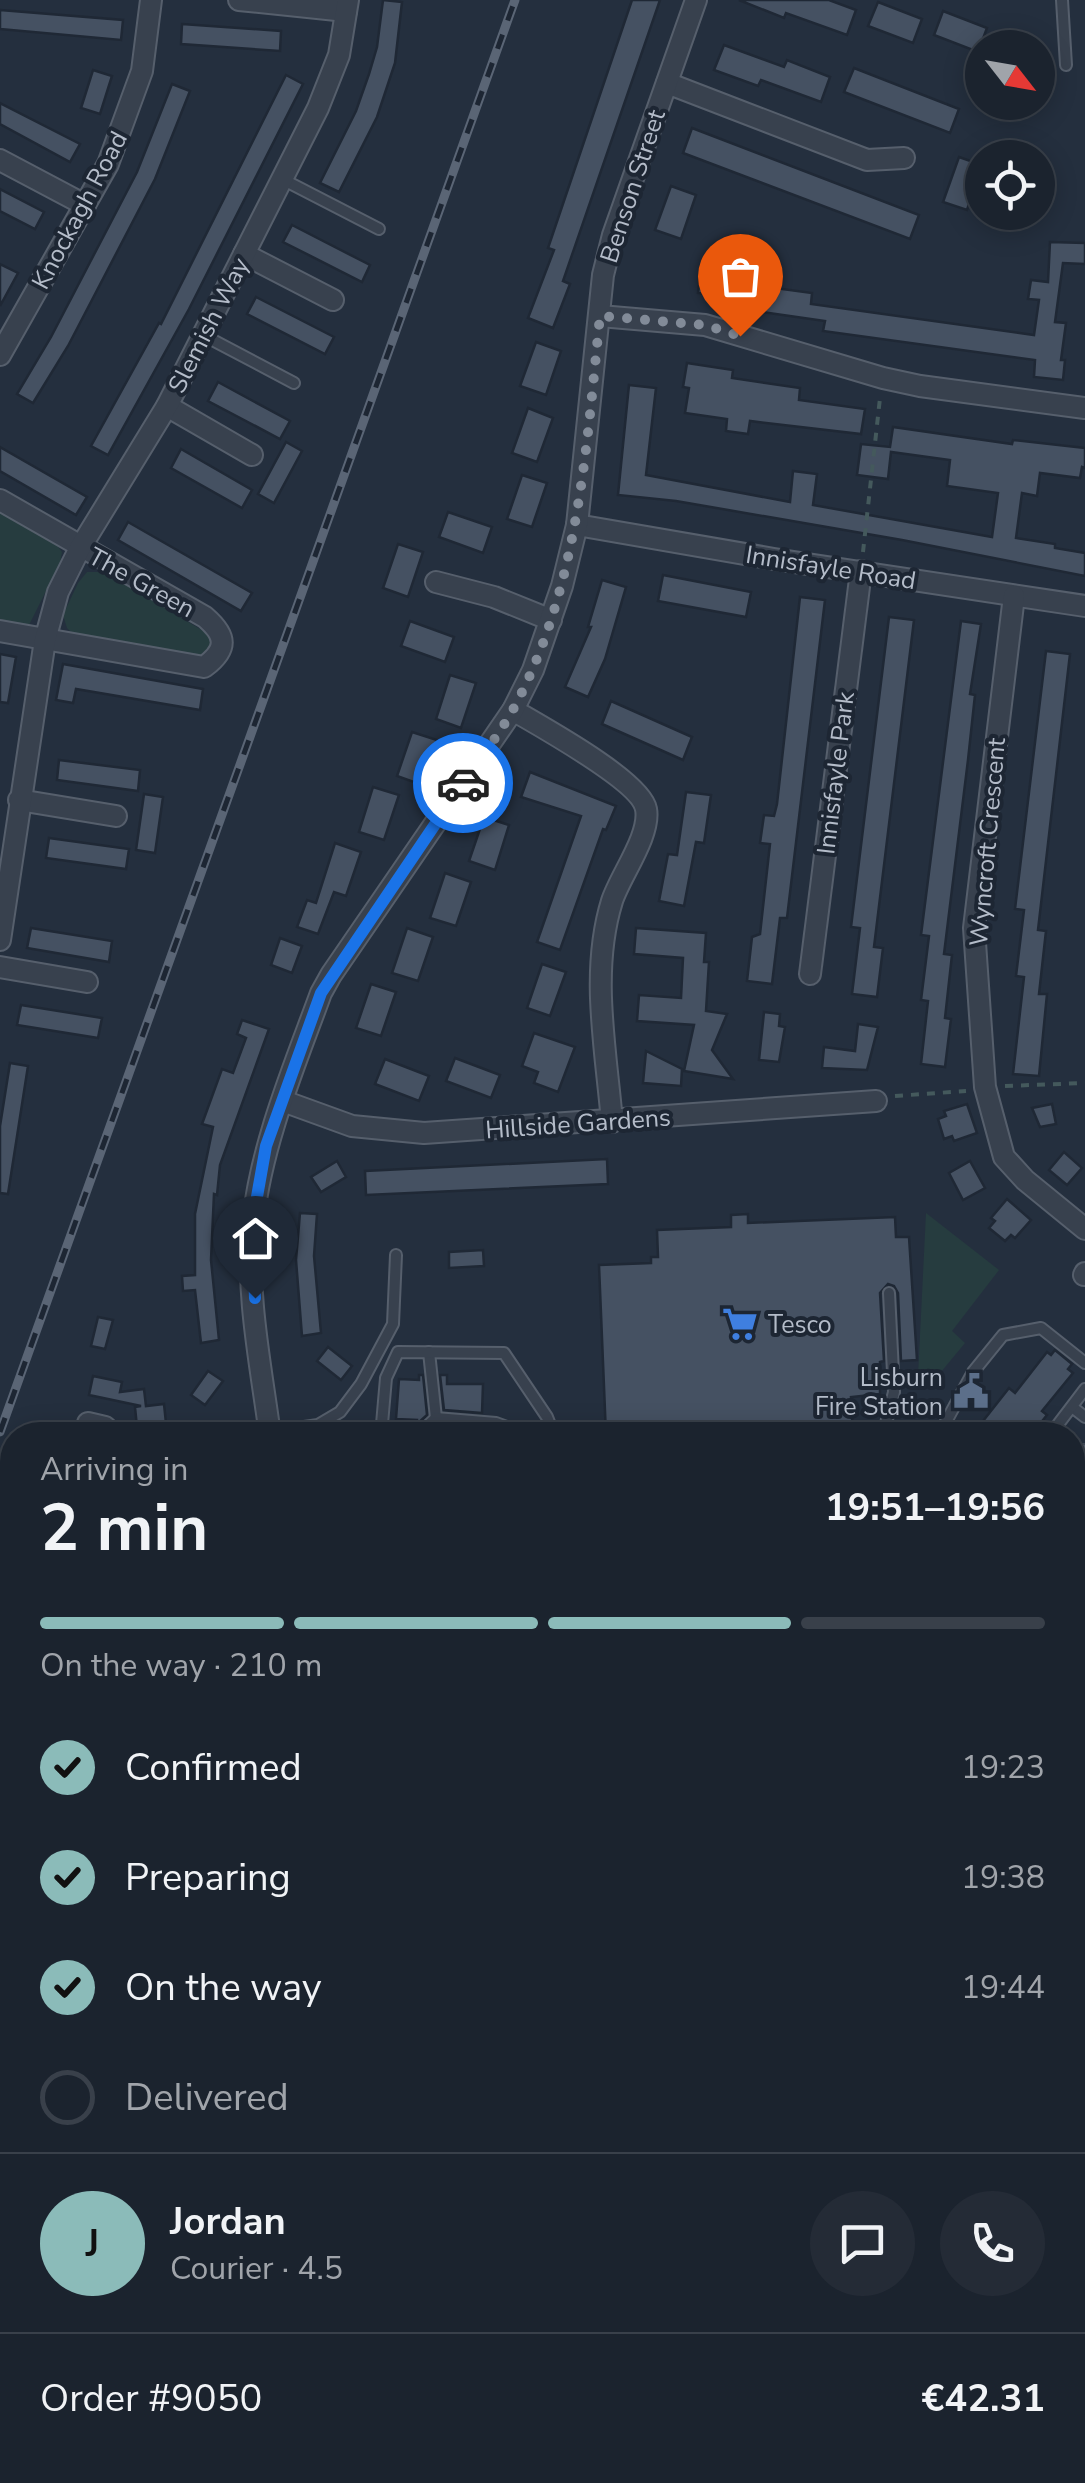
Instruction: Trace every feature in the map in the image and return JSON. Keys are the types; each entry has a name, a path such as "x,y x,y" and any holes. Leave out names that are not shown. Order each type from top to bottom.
{"street":[{"name":"Knockagh Road","path":"0,356 108,164 142,71 151,0"},
{"path":"239,0 347,6"},
{"name":"Benson Street","path":"262,1422 252,1225 266,1146 330,975 513,710 551,620 577,524 603,275 613,235 696,0"},
{"name":"Slemish Way","path":"0,940 45,640 58,592 80,548 166,406 329,84 340,54 347,6"},
{"path":"667,83 868,160 904,158"},
{"path":"0,160 85,204"},
{"path":"244,254 333,300"},
{"path":"600,316 705,325 883,378 1085,408"},
{"path":"166,406 252,455"},
{"name":"The Green","path":"0,500 205,617 219,630 222,646 216,658 204,667 0,631"},
{"name":"Innisfayle Road","path":"577,524 1085,606"},
{"name":"Innisfayle Park","path":"810,974 861,571"},
{"path":"436,582 494,597 551,620"},
{"name":"Wyncroft Crescent","path":"1014,596 974,928 985,1087 1004,1157 1025,1180 1085,1229"},
{"path":"513,710 616,774 639,794 647,810 641,839 615,892 602,932 600,973 612,1122"},
{"path":"20,800 116,816"},
{"path":"0,967 87,982"},
{"name":"Hillside Gardens","path":"283,1101 352,1126 424,1134 876,1101"}],"lane":[{"path":"1062,0 1066,66"},
{"path":"282,179 379,228"},
{"path":"203,335 294,383"},
{"path":"323,1422 340,1412 361,1384 394,1324 396,1255"},
{"path":"886,1422 894,1392 890,1293"},
{"path":"946,1422 973,1372 1002,1335 1041,1328 1085,1363"},
{"path":"382,1422 386,1378 398,1352 504,1353 549,1422"},
{"path":"429,1352 436,1418"},
{"path":"1060,1422 1085,1390"},
{"path":"1072,1407 1085,1417"},
{"path":"432,1422 436,1418 496,1422"}],"path":[{"path":"861,571 883,378"}],"green space":[{"path":"0,511 56,544 62,552 29,625 0,623"},
{"path":"87,572 105,572 210,635 212,642 205,657 77,638 67,628 63,615"},
{"path":"926,1213 999,1270 952,1331 965,1343 936,1378 918,1376"}],"building":[{"path":"383,0 402,2 395,63 377,117 339,192 320,183 356,111 369,74"},
{"path":"632,0 660,0 563,281 570,284 553,328 528,318 554,250 548,248"},
{"path":"739,0 829,0 856,10 847,35 786,13 784,18"},
{"path":"878,2 922,19 913,43 868,26"},
{"path":"0,10 123,20 121,40 0,29"},
{"path":"943,11 987,28 965,30 965,47 934,35"},
{"path":"182,24 281,31 280,51 181,44"},
{"path":"724,45 784,67 787,60 830,77 821,102 761,80 758,86 714,70"},
{"path":"854,68 959,109 950,133 844,92"},
{"path":"93,70 112,76 100,114 81,108"},
{"path":"286,75 303,84 189,309 108,455 91,446 161,324"},
{"path":"172,84 190,91 155,179 68,346 33,403 17,394 137,172"},
{"path":"0,103 80,144 70,162 0,124"},
{"path":"692,128 919,215 910,239 683,153"},
{"path":"959,157 965,159 965,209 943,202"},
{"path":"671,186 696,195 681,239 655,230"},
{"path":"0,189 44,212 35,229 0,211"},
{"path":"292,225 370,265 362,282 283,242"},
{"path":"1050,242 1085,243 1085,264 1063,263 1055,322 1066,323 1061,360 1065,360 1063,380 1034,377 1035,360 823,331 825,321 762,312 764,301 698,293 701,267 748,272 746,284 812,293 811,304 1034,335 1039,300 1028,299 1031,280 1048,282"},
{"path":"0,264 18,273 0,306"},
{"path":"256,297 334,337 325,354 247,314"},
{"path":"536,342 561,351 546,395 520,386"},
{"path":"687,363 733,370 732,378 800,388 799,400 865,409 861,434 750,421 748,434 726,431 727,419 685,413 689,388 683,387"},
{"path":"218,382 290,421 280,439 208,401"},
{"path":"629,385 656,388 646,475 790,502 793,471 817,474 813,505 992,537 998,493 947,486 950,460 891,452 888,479 857,475 861,444 890,447 893,427 1012,444 1013,440 1085,448 1085,468 1082,467 1080,478 1040,473 1037,496 1022,493 1016,538 1085,553 1085,576 902,540 676,501 618,495"},
{"path":"528,408 553,418 537,462 512,453"},
{"path":"286,442 302,451 274,503 258,494"},
{"path":"0,447 87,497 76,515 0,471"},
{"path":"181,449 252,490 242,508 171,468"},
{"path":"522,475 547,483 532,527 507,519"},
{"path":"448,512 492,527 483,553 439,537"},
{"path":"128,522 252,593 241,611 118,540"},
{"path":"398,544 423,552 408,597 383,588"},
{"path":"663,575 751,592 746,617 658,601"},
{"path":"602,580 626,587 605,659 588,697 565,687 591,627"},
{"path":"800,597 825,600 787,918 780,918 772,984 747,981 752,937 760,934 770,844 760,843 764,815 774,816 777,804"},
{"path":"889,617 914,620 874,947 883,948 877,997 852,994 860,928 851,927"},
{"path":"410,621 454,637 445,662 401,646"},
{"path":"961,621 981,624 970,694 975,695 944,954 952,955 945,1018 951,1019 945,1067 921,1064 928,1001 921,1000 929,936 921,935"},
{"path":"1046,651 1070,654 1038,930 1046,931 1039,994 1047,994 1039,1076 1013,1074 1024,977 1016,976 1024,910 1015,909"},
{"path":"0,654 16,657 8,703 0,702"},
{"path":"63,664 203,689 200,710 76,689 73,703 56,700"},
{"path":"450,675 476,683 461,728 436,719"},
{"path":"611,701 692,737 683,760 602,724"},
{"path":"412,732 437,740 422,785 397,776"},
{"path":"59,760 140,770 138,791 57,780"},
{"path":"530,772 616,806 606,830 603,829 560,950 537,942 581,816 521,797"},
{"path":"373,787 399,795 384,840 359,832"},
{"path":"686,792 711,795 704,843 696,842 684,906 659,901 668,854 677,855"},
{"path":"144,794 163,797 155,853 136,850"},
{"path":"484,817 509,825 495,870 469,861"},
{"path":"49,838 129,849 126,869 46,858"},
{"path":"335,843 361,852 346,896 334,892 318,934 297,927 307,900 316,903"},
{"path":"445,873 471,882 456,926 430,918"},
{"path":"31,928 112,941 109,962 27,948"},
{"path":"407,928 433,937 418,981 392,973"},
{"path":"636,928 706,933 706,1011 727,1014 712,1050 733,1079 684,1071 694,1025 637,1021 639,995 681,998 683,958 634,954"},
{"path":"280,938 302,946 292,973 271,965"},
{"path":"542,964 566,972 550,1016 527,1008"},
{"path":"371,984 396,992 381,1036 356,1028"},
{"path":"21,1005 102,1018 98,1038 17,1025"},
{"path":"764,1012 780,1014 779,1026 785,1027 779,1062 759,1060"},
{"path":"242,1020 269,1029 220,1165 217,1195 214,1194 211,1260 219,1340 201,1343 195,1290 183,1291 182,1276 195,1275 195,1214 213,1127 202,1124 222,1069 233,1073 246,1038 237,1034"},
{"path":"858,1024 878,1027 867,1070 822,1068 824,1047 855,1051"},
{"path":"534,1033 575,1047 558,1092 534,1083 538,1072 522,1066"},
{"path":"646,1051 682,1069 681,1086 643,1083"},
{"path":"455,1058 500,1075 491,1098 446,1081"},
{"path":"385,1059 429,1076 419,1101 375,1084"},
{"path":"10,1063 28,1066 8,1194 0,1193 0,1126"},
{"path":"967,1104 977,1133 954,1141 952,1136 944,1139 938,1119 946,1116 944,1111"},
{"path":"1052,1104 1056,1124 1040,1127 1032,1108"},
{"path":"1064,1152 1082,1168 1067,1185 1049,1170"},
{"path":"607,1159 608,1184 366,1195 365,1171"},
{"path":"337,1161 346,1177 321,1192 311,1177"},
{"path":"970,1161 985,1188 963,1200 949,1173"},
{"path":"1007,1199 1031,1220 1015,1238 1011,1235 1005,1241 989,1228 995,1221 991,1218"},
{"path":"300,1213 317,1214 314,1256 321,1333 302,1336 296,1260"},
{"name":"Tesco","path":"748,1214 748,1223 895,1217 896,1237 909,1237 917,1360 901,1361 898,1293 888,1284 880,1293 884,1361 880,1362 880,1394 851,1397 852,1422 605,1422 599,1265 651,1263 651,1257 658,1257 657,1230 731,1227 731,1215"},
{"path":"483,1250 484,1266 449,1268 449,1252"},
{"path":"98,1317 113,1320 105,1349 91,1346"},
{"path":"328,1347 352,1366 341,1380 317,1361"},
{"path":"1055,1350 1072,1364 1068,1369 1073,1373 1042,1411 1047,1415 1041,1422 982,1422 1009,1388 1015,1393 1047,1352 1051,1355"},
{"path":"208,1371 223,1381 205,1405 191,1395"},
{"path":"419,1375 423,1375 427,1415 419,1422 396,1419 399,1379 419,1380"},
{"path":"440,1375 447,1375 447,1384 483,1384 482,1413 444,1410"},
{"path":"93,1376 122,1382 120,1392 144,1389 146,1406 164,1404 166,1422 136,1422 135,1407 141,1406 89,1395"}],"railway":[{"path":"4,1422 515,0"}],"way so far":[{"path":"463,783 513,710 562,586 577,524 600,316 705,325 740,336"}],"place":[{"name":"Tesco","path":"740,1324"},
{"name":"Lisburn Fire Station","path":"971,1391"}],"route":[{"path":"255,1298 252,1225 266,1146 321,993 463,783"}]}
